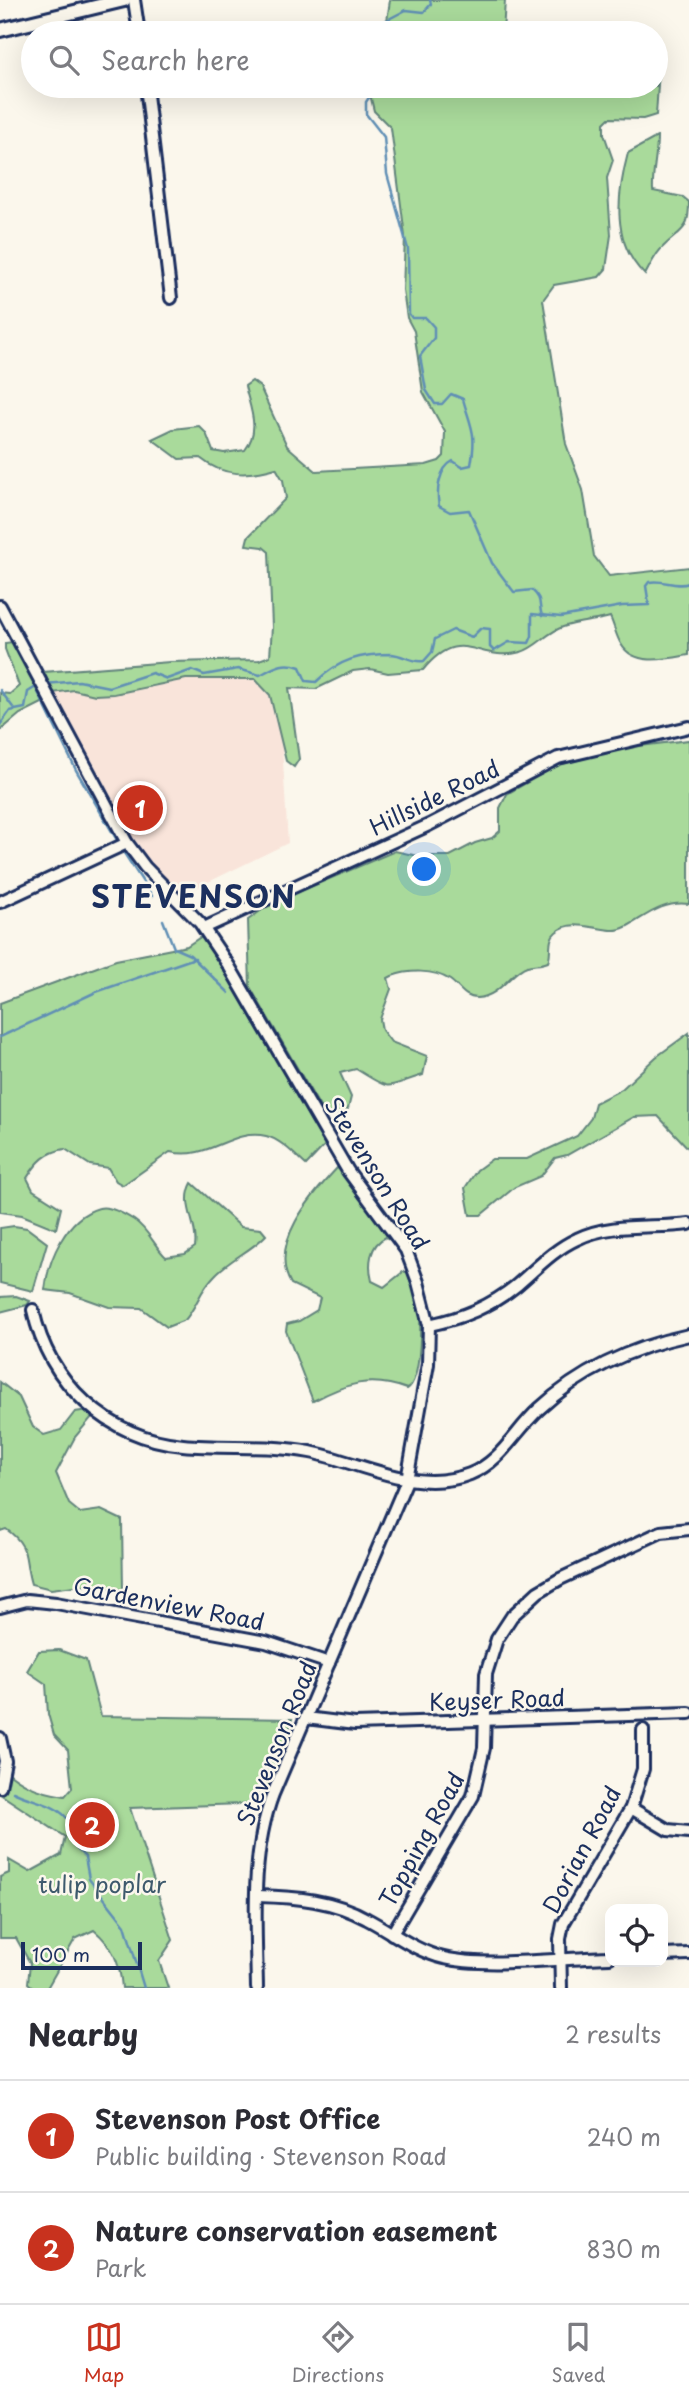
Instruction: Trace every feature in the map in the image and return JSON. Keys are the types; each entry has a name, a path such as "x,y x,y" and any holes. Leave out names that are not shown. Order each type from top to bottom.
{"main road":[{"path":"37,21 124,0"},
{"path":"0,30 21,25"}],"street":[{"path":"134,0 137,21"},
{"path":"147,98 172,299"},
{"name":"Stevenson Road","path":"0,606 127,843 145,867 204,928 348,1171 406,1250 421,1291 429,1325 428,1364 407,1480 261,1828 257,1862 257,1988"},
{"name":"Hillside Road","path":"204,928 429,825 558,758 689,727"},
{"path":"0,902 127,843"},
{"path":"429,1325 477,1312 498,1299 547,1258 577,1239 610,1229 689,1224"},
{"path":"33,1310 44,1348 66,1383 98,1414 121,1427 174,1444 269,1447 313,1453 407,1480 453,1480 480,1469 497,1457 537,1410 586,1373 627,1353 689,1335"},
{"name":"Topping Road","path":"392,1934 473,1796 482,1762 483,1689 491,1655 504,1627 520,1607 561,1579 662,1532 689,1529"},
{"name":"Gardenview Road","path":"0,1607 27,1600 56,1603 266,1642 330,1663"},
{"name":"Keyser Road","path":"306,1718 355,1724 689,1713"},
{"name":"Dorian Road","path":"561,1988 563,1924 631,1808 642,1769 643,1730"},
{"path":"0,1738 5,1761 0,1787"},
{"path":"631,1808 668,1830 689,1832"},
{"path":"258,1896 329,1903 368,1919 428,1953 455,1960 605,1957"},
{"path":"668,1955 689,1954"}],"shaded area":[{"path":"186,679 255,679 270,695 282,745 288,843 182,895 148,864 136,847 53,693 74,690 95,695 114,694"}],"green space":[{"path":"390,0 505,0 504,21 387,21"},
{"path":"371,98 657,98 656,115 643,119 609,118 604,123 604,134 613,160 607,178 611,235 606,269 599,277 554,285 543,300 566,444 583,490 594,556 609,576 689,567 689,655 652,660 634,656 621,644 610,617 563,627 521,652 493,653 460,647 449,649 437,656 423,670 388,673 370,669 353,671 316,689 289,688 299,759 294,767 286,761 270,695 255,679 186,679 114,694 95,695 74,690 53,693 44,672 170,662 259,660 270,656 272,627 269,552 263,547 246,545 248,537 286,498 283,480 276,468 236,473 218,469 200,458 179,459 152,439 173,429 199,426 206,433 213,451 224,453 245,450 253,427 245,386 252,381 260,387 287,446 316,471 426,465 439,461 444,456 445,432 423,392 414,331 407,318 403,290 405,236 391,128 374,111"},
{"path":"657,137 653,191 683,197 689,202 689,212 683,229 660,250 645,275 626,248 622,233 621,185 628,153"},
{"path":"12,642 46,701 20,714 0,731 0,693 10,694 19,686 5,649 5,643"},
{"path":"689,740 689,904 665,906 622,929 607,930 577,925 562,928 553,935 548,962 521,969 499,989 485,997 469,996 450,980 429,972 406,973 388,978 391,989 380,1019 382,1030 391,1042 427,1056 423,1075 388,1086 356,1069 340,1073 351,1097 348,1109 339,1115 330,1115 320,1107 250,987 248,920 270,904 395,851 418,856 450,856 475,843 492,838 500,831 500,808 507,794 558,765 624,748"},
{"path":"199,938 205,938 325,1145 306,1165 277,1140 266,1136 242,1136 197,1152 170,1152 123,1185 116,1181 108,1168 90,1165 65,1149 43,1159 27,1178 33,1190 61,1208 56,1229 22,1215 0,1212 0,1003 116,960 187,946"},
{"path":"689,1033 689,1149 658,1116 634,1117 567,1155 555,1158 541,1176 515,1187 481,1215 470,1215 465,1188 477,1170 492,1159 527,1159 577,1136 591,1118 595,1103 622,1089 656,1057"},
{"path":"337,1168 343,1171 398,1246 386,1237 376,1245 370,1262 372,1281 384,1287 403,1272 410,1271 419,1306 420,1347 416,1374 407,1389 382,1383 358,1383 313,1401 286,1331 287,1324 299,1321 317,1310 320,1298 291,1284 285,1269 285,1253 289,1237 305,1206"},
{"path":"192,1183 241,1227 261,1229 266,1235 215,1275 185,1320 167,1327 141,1308 109,1307 70,1293 45,1290 50,1266 68,1230 77,1220 99,1208 112,1209 134,1220 144,1228 166,1257 185,1254 195,1247 195,1231 188,1199"},
{"path":"0,1228 27,1228 47,1243 33,1291 0,1283"},
{"path":"16,1296 30,1301 27,1305 0,1312 0,1297"},
{"path":"0,1382 19,1397 33,1427 44,1435 61,1430 75,1412 88,1410 92,1417 75,1437 56,1473 69,1504 80,1513 101,1510 122,1520 123,1590 82,1585 51,1589 31,1584 23,1547 6,1529 0,1531"},
{"name":"tulip poplar","path":"59,1650 86,1660 101,1716 292,1719 270,1803 130,1808 173,1940 159,1961 168,1988 122,1988 114,1956 106,1942 94,1930 75,1939 47,1988 34,1988 28,1983 30,1963 16,1938 0,1938 0,1877 9,1873 9,1860 30,1872 61,1855 65,1837 0,1794 0,1765 22,1782 46,1792 65,1796 72,1788 68,1750 54,1735 48,1714 46,1684 27,1671 39,1651"}],"waterway":[{"path":"385,21 406,10 424,12 431,4 430,0"},
{"path":"369,98 366,114 384,137 387,174 408,249 409,314 412,318 426,318 434,327 434,338 420,356 426,390 435,404 442,404 451,394 463,399 471,424 471,465 462,467 453,461 444,469 438,487 439,506 450,512 469,510 492,563 514,592 532,590 535,593 542,616"},
{"path":"45,684 79,681 109,687 152,673 167,679 192,670 204,675 238,669 260,675 284,665 300,667 306,681 316,682 342,663 370,655 392,654 424,661 432,652 435,639 453,630 472,637 481,628 490,629 490,647 494,651 509,642 529,643 532,636 532,614 561,617 622,606 649,605 646,586 649,582 679,585 689,583"},
{"path":"0,725 10,711 25,708 28,692 39,685"},
{"path":"35,686 76,770 117,840"},
{"path":"0,690 15,710"},
{"path":"124,853 152,896"},
{"path":"163,920 174,948 190,955 229,993"},
{"path":"0,1037 96,992 195,958"},
{"path":"13,1792 56,1809 70,1821 76,1831 73,1845 85,1857 89,1879 125,1925 144,1988"}],"place":[{"name":"Stevenson Post Office","path":"140,808"},
{"name":"Nature conservation easement","path":"92,1825"}],"district":[{"name":"STEVENSON","path":"194,895"}]}
